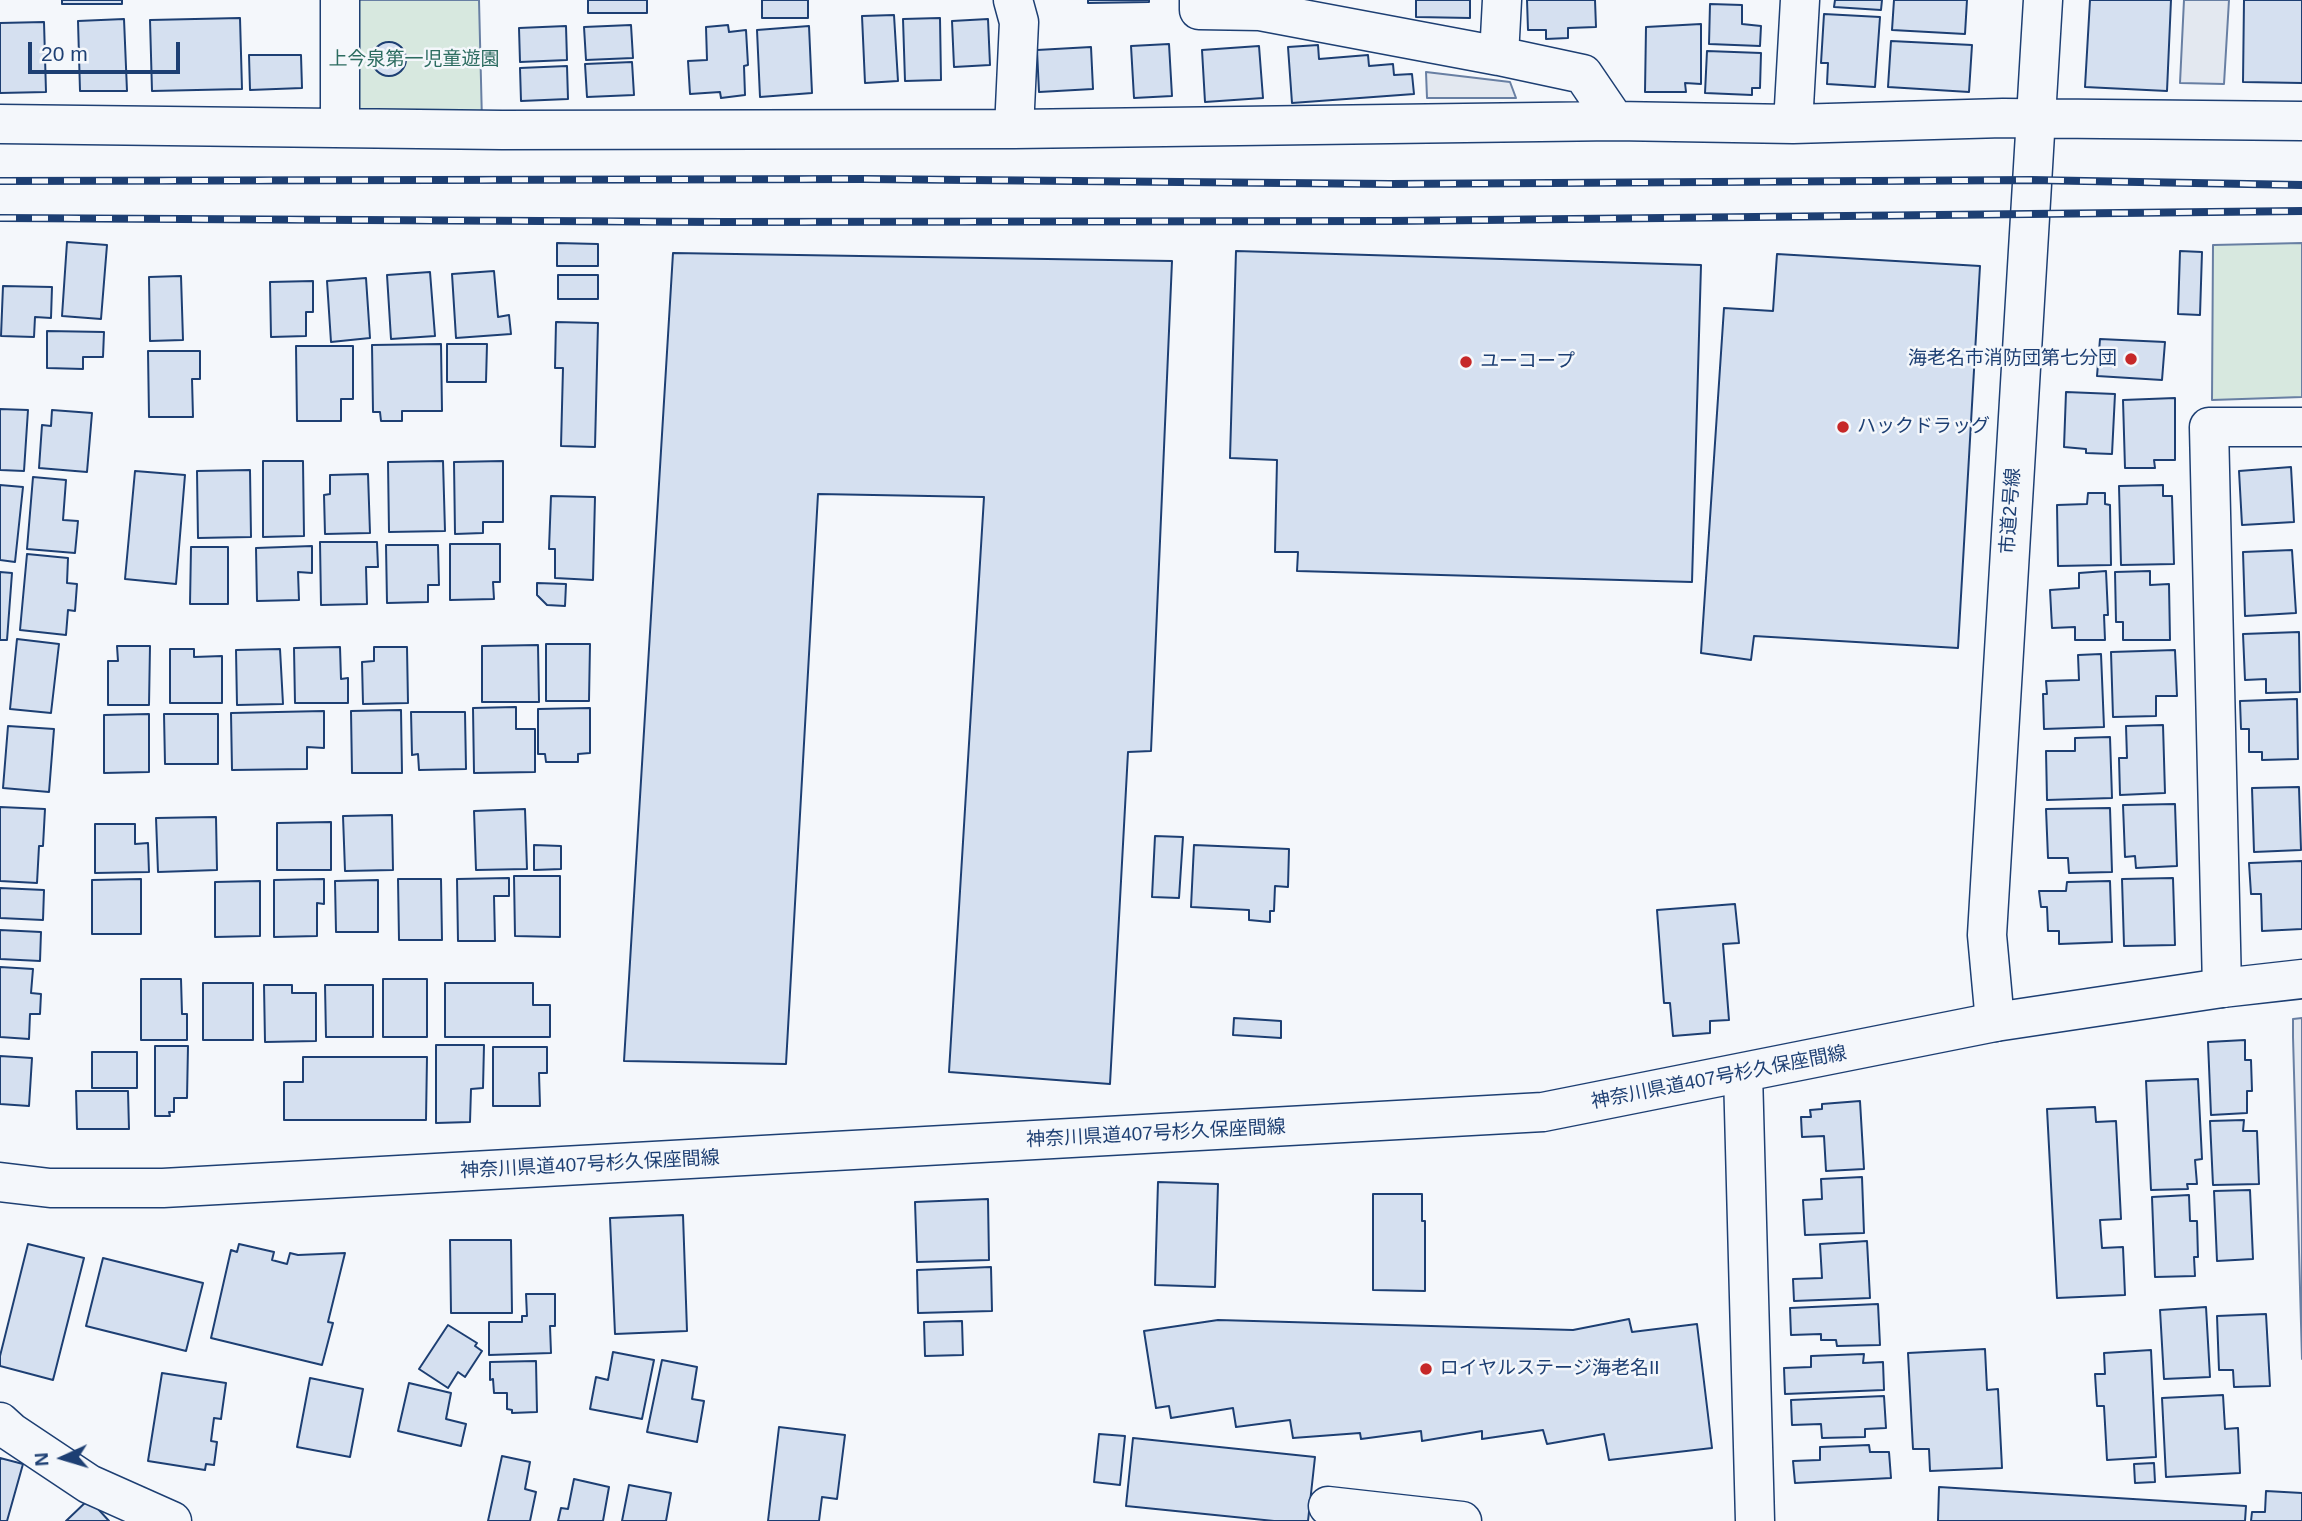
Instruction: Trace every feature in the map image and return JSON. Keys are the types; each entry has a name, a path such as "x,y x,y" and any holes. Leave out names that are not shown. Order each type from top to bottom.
{"street":[{"path":"340,0 340,128"},
{"path":"1013,0 1019,22 1014,129"},
{"path":"1499,56 1502,0"},
{"path":"1793,124 1800,0"},
{"name":"市道2号線","path":"1995,1022 1987,935 2043,0"},
{"path":"1199,5 1259,11 1583,74 1615,121"},
{"path":"0,124 340,128 1014,129 1615,121 1793,124 2035,119 2302,121"},
{"path":"2222,988 2208,427 2302,427"},
{"name":"神奈川県道407号杉久保座間線","path":"0,1182 50,1188 163,1188 1530,1113 1995,1022 2222,988 2302,979"},
{"path":"1743,1073 1755,1521"},
{"path":"0,1422 10,1432 89,1484 172,1521"},
{"path":"1328,1506 1462,1521"}],"green space":[{"name":"上今泉第一児童遊園","path":"352,0 479,0 482,121 353,123"},
{"path":"2302,243 2302,397 2212,400 2213,245"}],"shaded area":[{"path":"2184,0 2229,0 2224,84 2180,83"},
{"path":"1426,72 1510,82 1516,98 1427,98"},
{"path":"2302,1018 2302,1359 2293,1019"}],"building":[{"path":"62,0 122,0 122,4 62,4"},
{"path":"588,0 647,0 647,13 588,13"},
{"path":"762,0 808,0 808,18 762,18"},
{"path":"1088,0 1149,0 1149,2 1088,3"},
{"path":"1416,0 1470,0 1470,18 1416,17"},
{"path":"1527,0 1595,0 1596,27 1568,28 1568,38 1546,39 1546,30 1528,30"},
{"path":"1835,0 1882,0 1881,10 1834,7"},
{"path":"1894,0 1967,0 1965,34 1892,30"},
{"path":"2090,0 2171,0 2167,91 2085,87"},
{"path":"2244,0 2302,0 2302,83 2243,82"},
{"path":"1710,4 1742,5 1742,24 1761,26 1760,46 1709,44"},
{"path":"1824,14 1880,17 1875,87 1827,84 1828,63 1821,63"},
{"path":"894,15 898,81 865,83 862,16"},
{"path":"240,18 242,89 152,91 150,20"},
{"path":"940,18 941,80 905,81 903,19"},
{"path":"124,19 127,91 80,91 78,21"},
{"path":"988,19 990,65 954,67 952,21"},
{"path":"44,22 46,92 0,93 0,23"},
{"path":"1701,24 1701,84 1685,83 1686,92 1645,92 1646,27"},
{"path":"631,25 633,58 586,60 584,27"},
{"path":"728,25 729,32 746,30 748,65 744,66 745,95 721,98 720,92 690,94 688,61 707,60 706,27"},
{"path":"566,26 567,60 520,62 519,28"},
{"path":"809,26 812,93 760,97 757,30"},
{"path":"1891,41 1972,45 1969,92 1888,87"},
{"path":"389,42 401,47 406,59 401,71 389,76 377,71 372,59 377,47"},
{"path":"1169,44 1172,96 1134,98 1131,46"},
{"path":"1318,45 1319,59 1368,55 1369,66 1393,64 1394,75 1412,74 1414,94 1292,103 1288,47"},
{"path":"1259,46 1263,98 1205,102 1202,50"},
{"path":"1091,47 1093,89 1039,92 1037,50"},
{"path":"1707,51 1761,53 1760,88 1752,88 1752,95 1705,93"},
{"path":"249,55 301,55 302,88 250,90"},
{"path":"632,62 634,95 587,97 585,64"},
{"path":"567,66 568,99 521,101 520,68"},
{"path":"67,242 107,245 101,319 62,316"},
{"path":"557,243 598,244 598,266 557,266"},
{"name":"ユーコープ","path":"1236,251 1701,265 1692,582 1297,571 1298,552 1275,552 1277,460 1230,458"},
{"path":"2180,251 2202,252 2200,315 2178,314"},
{"path":"673,253 1172,261 1151,751 1128,752 1110,1084 949,1072 984,497 818,494 786,1064 624,1061"},
{"path":"1777,254 1980,266 1958,648 1754,636 1751,660 1701,653 1724,308 1773,311"},
{"path":"494,271 498,317 509,315 511,334 456,338 452,274"},
{"path":"430,272 435,336 391,339 387,275"},
{"path":"558,275 598,275 598,299 558,299"},
{"path":"181,276 183,340 150,341 149,277"},
{"path":"366,278 370,338 331,342 327,281"},
{"path":"313,281 313,312 306,312 306,336 271,337 270,282"},
{"path":"3,286 52,287 51,318 35,317 34,337 1,336"},
{"path":"556,322 598,323 595,447 561,446 563,368 555,368"},
{"path":"47,331 104,332 103,357 83,357 83,369 47,368"},
{"name":"海老名市消防団第七分団","path":"2100,339 2165,342 2162,380 2097,376"},
{"path":"441,344 442,411 402,411 402,421 381,421 380,412 373,412 372,345"},
{"path":"447,344 487,344 486,382 447,382"},
{"path":"296,346 353,346 353,399 341,399 341,421 297,421"},
{"path":"148,351 200,351 200,379 192,379 193,417 149,417"},
{"path":"2066,392 2115,394 2112,454 2086,453 2086,449 2064,447"},
{"path":"2175,398 2175,460 2154,460 2155,468 2125,468 2123,400"},
{"path":"0,409 28,410 24,471 0,470"},
{"path":"52,410 92,413 87,472 39,468 42,425 51,426"},
{"path":"263,461 303,461 304,536 263,537"},
{"path":"443,461 445,531 389,532 388,462"},
{"path":"503,461 503,522 483,522 483,533 455,534 454,462"},
{"path":"2291,467 2294,522 2242,525 2239,471"},
{"path":"250,470 251,537 198,538 197,471"},
{"path":"135,471 185,475 176,584 125,579"},
{"path":"368,474 370,533 325,534 324,495 330,494 330,475"},
{"path":"33,477 66,480 63,520 78,521 75,553 27,549"},
{"path":"0,485 23,487 15,562 0,560"},
{"path":"2163,485 2163,496 2172,496 2174,564 2121,565 2119,486"},
{"path":"2088,493 2105,493 2105,504 2110,505 2111,565 2058,566 2057,505 2087,504"},
{"path":"551,496 595,497 593,580 555,578 555,549 549,549"},
{"path":"320,542 377,542 378,567 366,567 367,604 321,605"},
{"path":"450,544 500,544 500,582 493,582 494,599 450,600"},
{"path":"386,545 438,545 439,585 428,585 428,602 387,603"},
{"path":"312,546 312,573 298,572 299,600 257,601 256,548"},
{"path":"191,547 228,547 228,604 190,604"},
{"path":"2292,550 2296,613 2245,616 2243,552"},
{"path":"27,554 68,558 67,583 77,584 75,611 68,610 66,635 20,630"},
{"path":"2106,571 2108,615 2104,615 2105,640 2075,640 2075,627 2052,628 2050,590 2079,588 2079,573"},
{"path":"2150,571 2150,585 2169,584 2170,640 2123,640 2123,622 2116,622 2115,572"},
{"path":"0,572 12,573 7,640 0,640"},
{"path":"537,583 566,584 565,606 547,605 537,595"},
{"path":"2299,632 2300,692 2266,693 2266,679 2245,680 2243,634"},
{"path":"17,639 59,644 51,713 10,709"},
{"path":"546,644 590,644 589,701 546,701"},
{"path":"538,645 539,702 482,702 482,646"},
{"path":"117,646 150,646 149,705 108,705 108,661 118,661"},
{"path":"340,647 341,679 348,678 348,703 295,703 294,648"},
{"path":"374,647 407,647 408,703 363,704 362,662 374,661"},
{"path":"170,649 194,649 194,657 222,656 222,703 170,703"},
{"path":"280,649 283,704 237,705 236,650"},
{"path":"2175,650 2177,696 2156,696 2156,716 2113,717 2111,652"},
{"path":"2101,654 2104,727 2044,729 2043,694 2047,694 2046,681 2079,680 2078,655"},
{"path":"2297,699 2298,759 2262,760 2262,752 2249,752 2249,729 2241,729 2240,701"},
{"path":"516,707 516,729 535,729 535,772 474,773 473,708"},
{"path":"590,708 590,753 578,754 578,762 546,762 545,754 538,754 538,709"},
{"path":"401,710 402,773 352,773 351,711"},
{"path":"324,711 324,748 307,747 307,769 232,770 231,713"},
{"path":"411,712 465,712 466,769 419,770 418,754 412,755"},
{"path":"149,714 149,772 104,773 104,715"},
{"path":"164,714 218,714 218,764 165,764"},
{"path":"2163,725 2165,793 2120,795 2119,758 2127,758 2126,726"},
{"path":"8,726 54,729 49,792 3,788"},
{"path":"2110,737 2112,798 2047,800 2046,751 2075,751 2075,738"},
{"path":"2299,787 2301,850 2254,852 2252,788"},
{"path":"2175,804 2177,866 2136,868 2135,856 2125,857 2123,805"},
{"path":"0,807 45,809 37,883 0,881"},
{"path":"2110,808 2112,872 2069,873 2068,858 2048,858 2046,809"},
{"path":"525,809 527,869 476,870 474,811"},
{"path":"392,815 393,870 345,871 343,816"},
{"path":"216,817 217,870 158,872 156,818"},
{"path":"331,822 331,870 277,870 277,823"},
{"path":"95,824 135,824 135,844 148,843 149,872 95,873"},
{"path":"1155,836 1183,837 1179,898 1152,897"},
{"path":"534,845 561,846 561,869 534,870"},
{"path":"1194,845 1289,849 1288,887 1275,886 1274,911 1270,911 1270,922 1249,920 1249,910 1191,907"},
{"path":"2302,861 2302,929 2262,931 2261,894 2251,894 2249,863"},
{"path":"514,876 560,876 560,937 515,936"},
{"path":"509,878 509,896 494,896 495,941 458,941 457,879"},
{"path":"2173,878 2175,945 2124,946 2122,879"},
{"path":"141,879 141,934 92,934 92,880"},
{"path":"324,879 324,904 317,903 317,936 274,937 274,880"},
{"path":"398,879 441,879 442,940 399,940"},
{"path":"378,880 378,932 336,932 335,881"},
{"path":"260,881 260,936 215,937 215,882"},
{"path":"2110,881 2112,942 2059,944 2059,931 2048,931 2047,907 2041,907 2039,891 2066,891 2067,882"},
{"path":"0,888 44,890 43,920 0,918"},
{"path":"1735,904 1739,943 1723,944 1729,1020 1710,1021 1710,1033 1673,1036 1670,1003 1664,1003 1657,910"},
{"path":"0,930 41,932 40,961 0,959"},
{"path":"0,967 33,969 31,993 41,994 40,1014 30,1014 29,1039 0,1037"},
{"path":"141,979 181,979 182,1014 187,1014 187,1040 141,1040"},
{"path":"383,979 427,979 427,1037 383,1037"},
{"path":"203,983 253,983 253,1040 203,1040"},
{"path":"445,983 533,983 533,1005 550,1005 550,1037 445,1037"},
{"path":"264,985 292,985 292,993 316,993 316,1041 265,1042"},
{"path":"325,985 373,985 373,1037 326,1037"},
{"path":"1234,1018 1281,1021 1281,1038 1233,1035"},
{"path":"2245,1040 2245,1060 2251,1060 2252,1091 2247,1091 2247,1113 2211,1115 2208,1042"},
{"path":"436,1045 484,1045 483,1088 471,1089 470,1122 436,1123"},
{"path":"155,1046 188,1046 187,1098 174,1098 174,1112 169,1112 170,1116 155,1116"},
{"path":"493,1047 547,1047 547,1073 539,1073 540,1106 493,1106"},
{"path":"92,1052 137,1052 137,1088 92,1088"},
{"path":"0,1056 32,1058 29,1106 0,1104"},
{"path":"303,1057 427,1057 426,1120 284,1120 284,1082 303,1082"},
{"path":"2198,1079 2202,1159 2195,1160 2197,1184 2187,1184 2188,1189 2151,1190 2146,1081"},
{"path":"76,1091 128,1091 129,1129 77,1129"},
{"path":"1860,1101 1864,1169 1826,1171 1824,1136 1802,1137 1801,1117 1811,1117 1810,1110 1822,1109 1822,1104"},
{"path":"2095,1107 2096,1122 2116,1121 2121,1219 2100,1220 2102,1248 2123,1247 2125,1295 2057,1298 2047,1109"},
{"path":"2244,1120 2243,1131 2257,1131 2259,1184 2213,1185 2210,1121"},
{"path":"1862,1177 1864,1233 1805,1235 1803,1200 1822,1199 1821,1179"},
{"path":"1158,1182 1218,1184 1215,1287 1155,1285"},
{"path":"2250,1190 2253,1259 2217,1261 2214,1191"},
{"path":"1373,1194 1422,1194 1422,1221 1425,1221 1425,1291 1373,1290"},
{"path":"2189,1195 2190,1221 2197,1221 2198,1257 2194,1257 2195,1276 2155,1277 2152,1197"},
{"path":"988,1199 989,1260 917,1262 915,1202"},
{"path":"683,1215 687,1331 615,1334 610,1218"},
{"path":"450,1240 511,1240 512,1313 451,1313"},
{"path":"1867,1241 1870,1298 1794,1301 1793,1279 1822,1278 1820,1244"},
{"path":"28,1244 84,1258 53,1380 0,1366 0,1356"},
{"path":"239,1244 274,1252 272,1260 287,1264 290,1253 345,1253 328,1322 333,1323 322,1365 211,1338 231,1250 237,1252"},
{"path":"103,1258 203,1283 186,1351 86,1326"},
{"path":"991,1267 992,1311 918,1313 917,1270"},
{"path":"526,1294 555,1294 555,1326 550,1326 551,1353 489,1355 489,1322 522,1322 522,1316 527,1316"},
{"path":"1878,1304 1880,1345 1837,1346 1836,1340 1821,1340 1821,1334 1791,1335 1790,1308"},
{"path":"2206,1307 2210,1377 2164,1379 2160,1310"},
{"path":"2266,1314 2270,1386 2234,1387 2233,1370 2219,1370 2217,1316"},
{"name":"ロイヤルステージ海老名II","path":"1629,1319 1632,1332 1697,1324 1712,1448 1609,1460 1604,1434 1547,1444 1543,1430 1482,1439 1482,1431 1422,1441 1421,1431 1361,1439 1360,1433 1293,1438 1290,1420 1236,1427 1233,1408 1171,1418 1169,1406 1156,1408 1144,1331 1218,1320 1573,1330"},
{"path":"962,1321 963,1355 925,1356 924,1322"},
{"path":"448,1325 477,1343 475,1346 482,1351 465,1377 458,1372 448,1388 419,1369"},
{"path":"1985,1349 1987,1390 1998,1389 2002,1468 1930,1471 1929,1449 1913,1449 1908,1353"},
{"path":"2151,1350 2156,1457 2107,1460 2104,1406 2097,1406 2095,1374 2105,1374 2104,1353"},
{"path":"613,1352 654,1360 642,1419 590,1409 596,1377 608,1380"},
{"path":"1864,1354 1863,1363 1883,1362 1884,1390 1785,1394 1784,1368 1811,1367 1811,1356"},
{"path":"662,1360 697,1367 692,1399 704,1401 697,1442 647,1432"},
{"path":"536,1361 537,1412 512,1413 512,1410 507,1409 507,1393 494,1393 493,1379 490,1380 490,1362"},
{"path":"162,1373 226,1383 221,1419 214,1418 211,1441 217,1442 214,1465 206,1464 205,1470 148,1461"},
{"path":"310,1378 363,1389 350,1457 297,1447"},
{"path":"409,1383 451,1393 446,1419 466,1424 461,1446 398,1431"},
{"path":"2223,1395 2225,1429 2238,1428 2240,1473 2166,1477 2162,1398"},
{"path":"1884,1396 1886,1428 1865,1429 1865,1437 1822,1438 1821,1424 1792,1425 1791,1400"},
{"path":"779,1427 845,1435 837,1499 822,1497 819,1521 768,1521"},
{"path":"1099,1434 1125,1436 1120,1485 1094,1482"},
{"path":"1133,1438 1315,1457 1308,1521 1274,1521 1126,1506"},
{"path":"1869,1445 1870,1452 1889,1452 1891,1478 1795,1483 1793,1461 1820,1460 1820,1447"},
{"path":"502,1456 530,1462 525,1489 536,1492 530,1521 488,1521"},
{"path":"0,1458 23,1464 7,1521 0,1521"},
{"path":"2154,1463 2155,1482 2135,1483 2134,1464"},
{"path":"574,1479 609,1487 603,1521 558,1521 561,1508 568,1509"},
{"path":"629,1485 671,1493 666,1521 622,1521"},
{"path":"1939,1487 2246,1506 2245,1521 1938,1521"},
{"path":"2266,1491 2302,1493 2302,1521 2251,1521 2252,1512 2265,1512"},
{"path":"89,1499 109,1521 66,1521"}],"railway":[{"path":"0,181 864,179 1390,184 2031,180 2302,185"},
{"path":"0,218 722,222 1391,221 2302,211"}],"place":[{"name":"海老名市消防団第七分団","path":"2131,359"},
{"name":"ユーコープ","path":"1466,362"},
{"name":"ハックドラッグ","path":"1843,427"},
{"name":"ロイヤルステージ海老名II","path":"1426,1369"}]}
